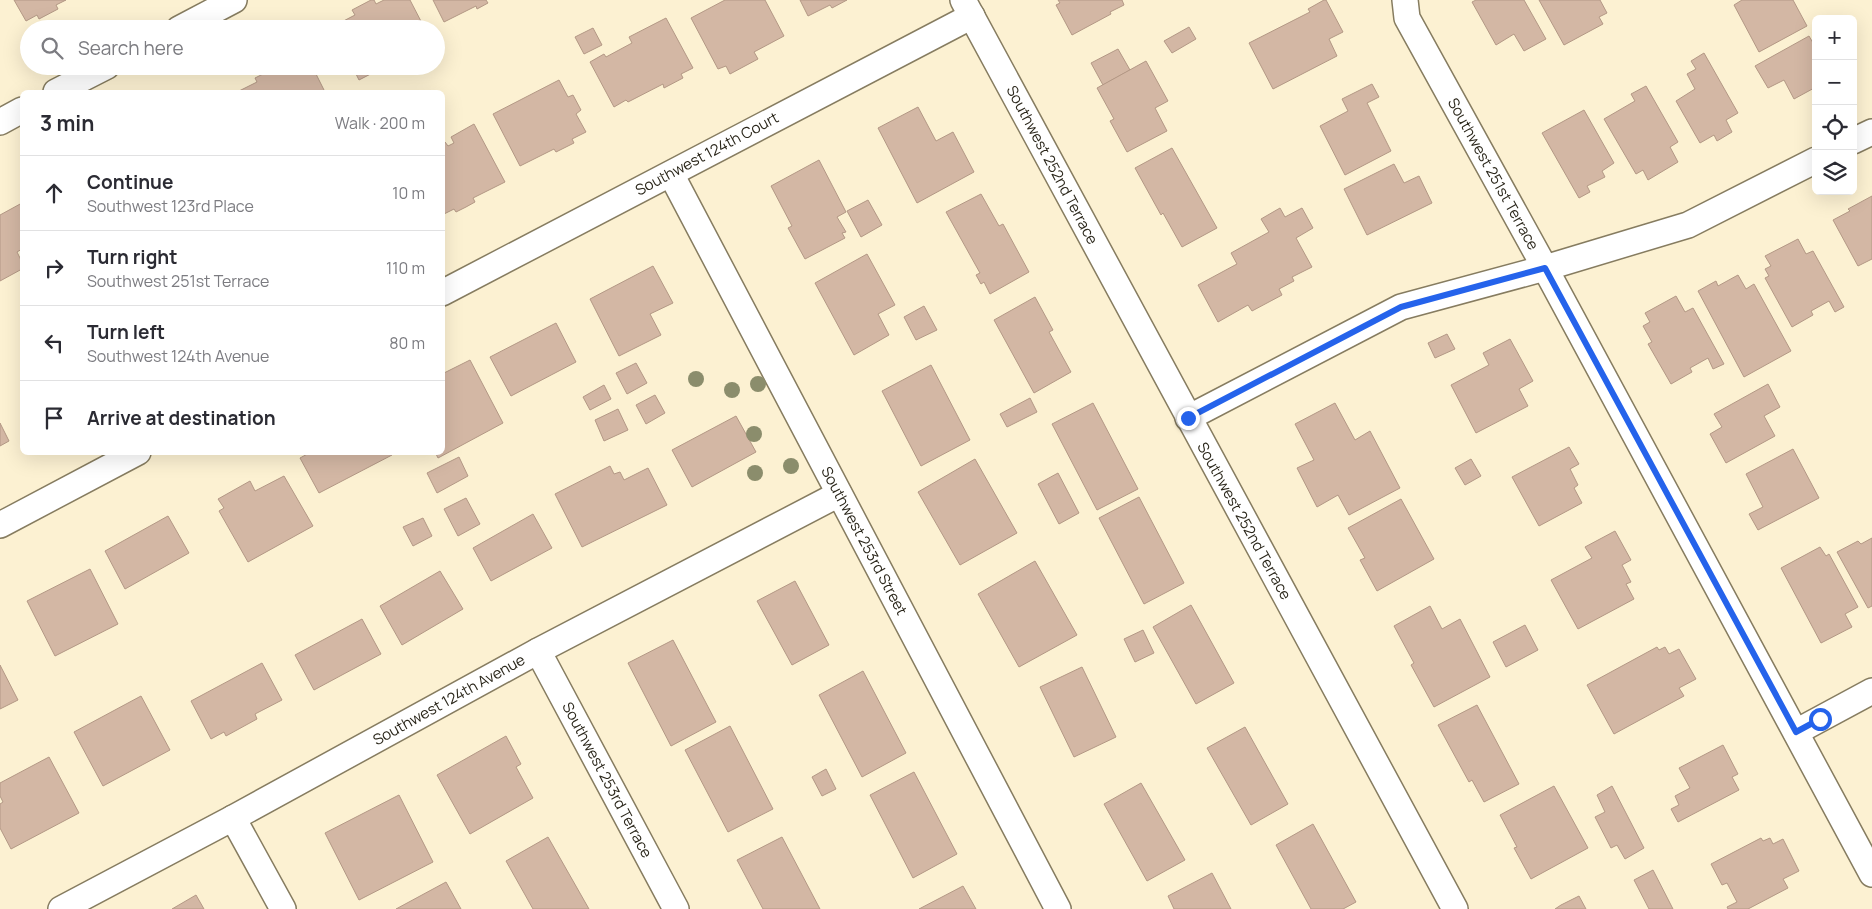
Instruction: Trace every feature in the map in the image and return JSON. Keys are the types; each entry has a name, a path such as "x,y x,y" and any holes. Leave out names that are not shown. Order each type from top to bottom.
{"street":[{"path":"196,20 234,0"},
{"name":"Southwest 251st Terrace","path":"1405,0 1408,18 1872,874"},
{"name":"Southwest 124th Court","path":"445,291 671,174 967,8"},
{"name":"Southwest 252nd Terrace","path":"967,8 1455,909"},
{"path":"60,90 89,75"},
{"path":"0,122 20,111"},
{"path":"1857,140 1872,132"},
{"path":"1188,418 1401,307 1545,268 1688,225 1812,162"},
{"name":"Southwest 253rd Street","path":"671,174 1058,909"},
{"path":"0,524 132,455"},
{"name":"Southwest 124th Avenue","path":"61,909 233,818 538,651 839,494"},
{"name":"Southwest 253rd Terrace","path":"538,651 676,909"},
{"path":"1796,732 1872,691"},
{"path":"233,818 283,909"}],"building":[{"path":"14,0 66,0 56,5 58,9 39,19 37,15 25,20"},
{"path":"371,0 374,0 376,4 384,0 410,0 420,20 345,20 355,15 352,10"},
{"path":"433,0 486,0 488,3 477,9 476,6 445,22"},
{"path":"725,0 765,0 784,36 754,52 758,59 730,74 726,66 718,69 691,18"},
{"path":"800,0 847,0 832,8 830,5 808,16"},
{"path":"1058,0 1122,0 1124,5 1072,35 1056,5 1060,3"},
{"path":"1326,0 1343,32 1329,39 1337,56 1273,89 1249,43 1310,12 1308,9"},
{"path":"1476,0 1524,0 1546,39 1524,51 1514,34 1496,45 1472,2"},
{"path":"1539,0 1600,0 1607,13 1599,17 1603,24 1564,45"},
{"path":"1742,0 1793,0 1807,26 1759,52 1734,5"},
{"path":"666,18 693,68 681,74 683,78 664,88 663,84 614,107 590,62 604,54 606,57 632,43 629,37"},
{"path":"1189,27 1196,39 1172,53 1164,41"},
{"path":"593,28 602,45 584,54 575,37"},
{"path":"1809,36 1812,41 1812,89 1794,99 1784,80 1768,88 1755,66"},
{"path":"1118,49 1130,70 1103,85 1091,63"},
{"path":"1704,53 1738,113 1726,120 1732,132 1717,141 1714,135 1700,143 1676,101 1695,89 1687,74 1696,69 1691,61"},
{"path":"1146,61 1168,101 1155,108 1167,131 1127,152 1110,121 1114,119 1097,88"},
{"path":"261,75 316,75 324,90 241,90 257,82 255,78"},
{"path":"356,75 369,75 359,80"},
{"path":"559,80 568,97 573,95 581,110 576,114 586,132 572,139 574,143 556,152 554,149 520,166 493,114"},
{"path":"1372,84 1379,97 1367,103 1391,151 1345,175 1320,126 1348,111 1342,99"},
{"path":"1646,86 1678,142 1670,147 1678,162 1648,180 1643,170 1636,174 1604,119 1635,101 1631,94"},
{"path":"918,107 936,141 953,132 974,172 917,203 878,128"},
{"path":"1584,110 1614,163 1602,171 1605,177 1587,186 1590,192 1579,198 1542,133"},
{"path":"474,124 505,182 473,198 475,202 466,207 456,212 454,209 445,214 445,142 448,146 454,143 451,137"},
{"path":"1172,148 1217,228 1182,247 1163,213 1161,215 1135,168"},
{"path":"819,160 846,212 837,217 846,232 842,233 845,238 805,259 788,228 792,226 771,186"},
{"path":"1394,164 1404,183 1419,176 1432,203 1367,235 1344,189"},
{"path":"981,194 999,226 1003,224 1029,272 990,294 984,282 981,284 976,275 980,273 946,212"},
{"path":"1872,196 1872,259 1858,266 1833,220 1850,211 1848,209"},
{"path":"868,200 882,225 861,237 847,211"},
{"path":"20,204 20,250 17,252 20,258 20,270 0,281 0,215"},
{"path":"1280,208 1285,217 1302,208 1313,228 1296,238 1312,267 1292,277 1294,281 1279,289 1282,295 1252,311 1248,305 1218,322 1198,285 1237,264 1231,253 1269,232 1261,219"},
{"path":"1798,239 1806,254 1813,251 1844,307 1835,312 1829,301 1811,311 1813,315 1792,327 1765,278 1769,276 1765,269 1771,266 1765,256"},
{"path":"867,254 895,305 878,314 889,335 854,355 815,283"},
{"path":"653,266 673,303 650,314 661,335 619,356 590,299"},
{"path":"1738,275 1746,289 1754,284 1791,351 1744,377 1698,291 1716,281 1718,286"},
{"path":"1676,296 1685,312 1693,308 1724,364 1713,369 1708,358 1690,368 1692,372 1671,384 1648,344 1652,342 1643,326 1650,322 1645,313"},
{"path":"1035,297 1053,330 1049,332 1071,372 1034,393 994,320"},
{"path":"924,306 937,330 916,340 904,317"},
{"path":"556,323 576,362 511,396 490,357"},
{"path":"1447,334 1455,349 1435,358 1428,343"},
{"path":"1510,339 1533,381 1519,389 1528,406 1476,433 1451,385 1489,365 1483,353"},
{"path":"470,360 503,423 445,454 445,372"},
{"path":"636,363 647,383 627,394 616,373"},
{"path":"931,365 970,440 921,466 882,391"},
{"path":"1768,384 1780,407 1764,416 1775,436 1726,463 1710,434 1722,427 1714,414"},
{"path":"604,385 611,399 590,410 583,397"},
{"path":"655,395 665,413 646,424 636,405"},
{"path":"1030,398 1037,412 1007,427 1000,414"},
{"path":"1093,403 1138,489 1097,510 1052,424"},
{"path":"1335,403 1355,440 1370,431 1400,488 1349,515 1338,495 1317,507 1297,468 1314,460 1295,424"},
{"path":"618,409 628,430 604,441 595,420"},
{"path":"736,416 756,452 692,487 672,450"},
{"path":"0,423 9,441 0,446"},
{"path":"1569,447 1579,464 1570,469 1578,485 1574,488 1582,503 1539,526 1512,477"},
{"path":"1793,449 1819,498 1758,530 1749,514 1763,507 1746,474"},
{"path":"306,455 392,455 319,493 300,458"},
{"path":"459,457 468,476 437,493 427,473"},
{"path":"975,459 1017,533 960,565 918,492"},
{"path":"1471,459 1481,476 1465,485 1455,468"},
{"path":"610,466 614,474 620,472 624,480 648,468 667,505 582,547 555,494"},
{"path":"1058,473 1079,513 1059,524 1038,484"},
{"path":"284,476 313,526 248,562 219,511 224,508 218,499 250,481 255,491"},
{"path":"1139,497 1184,583 1144,604 1099,518"},
{"path":"466,498 480,524 458,536 444,509"},
{"path":"1401,499 1434,559 1377,591 1360,560 1365,558 1348,528"},
{"path":"533,514 552,548 491,581 473,548"},
{"path":"168,516 189,553 125,589 105,551"},
{"path":"423,518 432,536 413,546 403,527"},
{"path":"1615,531 1631,560 1622,565 1631,582 1626,584 1634,599 1578,629 1551,580 1592,558 1585,547"},
{"path":"1872,538 1872,606 1868,608 1837,552 1858,541 1861,544"},
{"path":"1820,547 1826,556 1829,554 1858,607 1845,614 1852,627 1821,643 1781,568"},
{"path":"1035,561 1077,635 1019,667 978,594"},
{"path":"90,569 118,624 55,656 27,601"},
{"path":"440,571 463,609 402,645 380,606"},
{"path":"795,581 829,645 792,665 757,601"},
{"path":"1191,605 1234,683 1196,704 1153,627"},
{"path":"1430,606 1442,629 1460,619 1490,677 1434,707 1411,665 1414,663 1394,626"},
{"path":"362,619 381,654 314,690 295,655"},
{"path":"1525,625 1538,650 1506,667 1493,642"},
{"path":"1143,630 1154,653 1135,662 1124,639"},
{"path":"673,640 716,722 671,746 628,663"},
{"path":"1657,647 1659,650 1665,647 1669,654 1679,649 1696,679 1679,688 1684,696 1614,734 1587,685"},
{"path":"262,663 282,700 255,714 257,719 226,736 224,732 211,739 191,701"},
{"path":"0,665 18,700 0,709"},
{"path":"1082,667 1116,737 1074,757 1040,687"},
{"path":"863,671 906,753 862,777 819,695"},
{"path":"141,696 170,750 103,786 74,732"},
{"path":"1477,705 1519,784 1484,802 1472,780 1469,782 1438,725"},
{"path":"730,726 773,809 728,832 685,750"},
{"path":"1245,727 1288,804 1251,825 1207,748"},
{"path":"506,736 521,764 516,767 533,798 470,834 437,775"},
{"path":"1723,745 1738,774 1732,777 1739,790 1678,822 1671,809 1679,805 1675,796 1690,788 1679,768"},
{"path":"49,757 79,813 11,849 0,828 0,804 3,802 0,796 0,783"},
{"path":"826,769 836,789 822,796 812,777"},
{"path":"914,772 957,854 913,878 870,795"},
{"path":"1141,783 1185,860 1147,881 1104,804"},
{"path":"1554,786 1588,848 1531,879 1514,848 1517,847 1500,815"},
{"path":"1612,786 1644,848 1625,859 1617,845 1611,848 1595,817 1605,812 1597,795"},
{"path":"399,795 433,862 359,900 325,833"},
{"path":"1313,824 1356,902 1343,909 1311,909 1276,845"},
{"path":"548,837 589,909 533,909 506,861"},
{"path":"782,837 820,909 763,909 737,860"},
{"path":"1761,838 1763,841 1770,838 1773,844 1783,839 1799,871 1783,879 1788,888 1748,909 1728,909 1727,907 1737,902 1727,883 1722,885 1711,864"},
{"path":"1653,870 1673,909 1649,909 1634,880"},
{"path":"1212,873 1231,909 1174,909 1168,896"},
{"path":"446,882 461,909 396,909"},
{"path":"963,886 976,909 919,909"},
{"path":"196,895 204,909 172,909"},
{"path":"1579,896 1586,909 1555,909 1561,905"}],"route":[{"path":"1188,418 1401,307 1545,268 1796,732 1820,719"}]}
